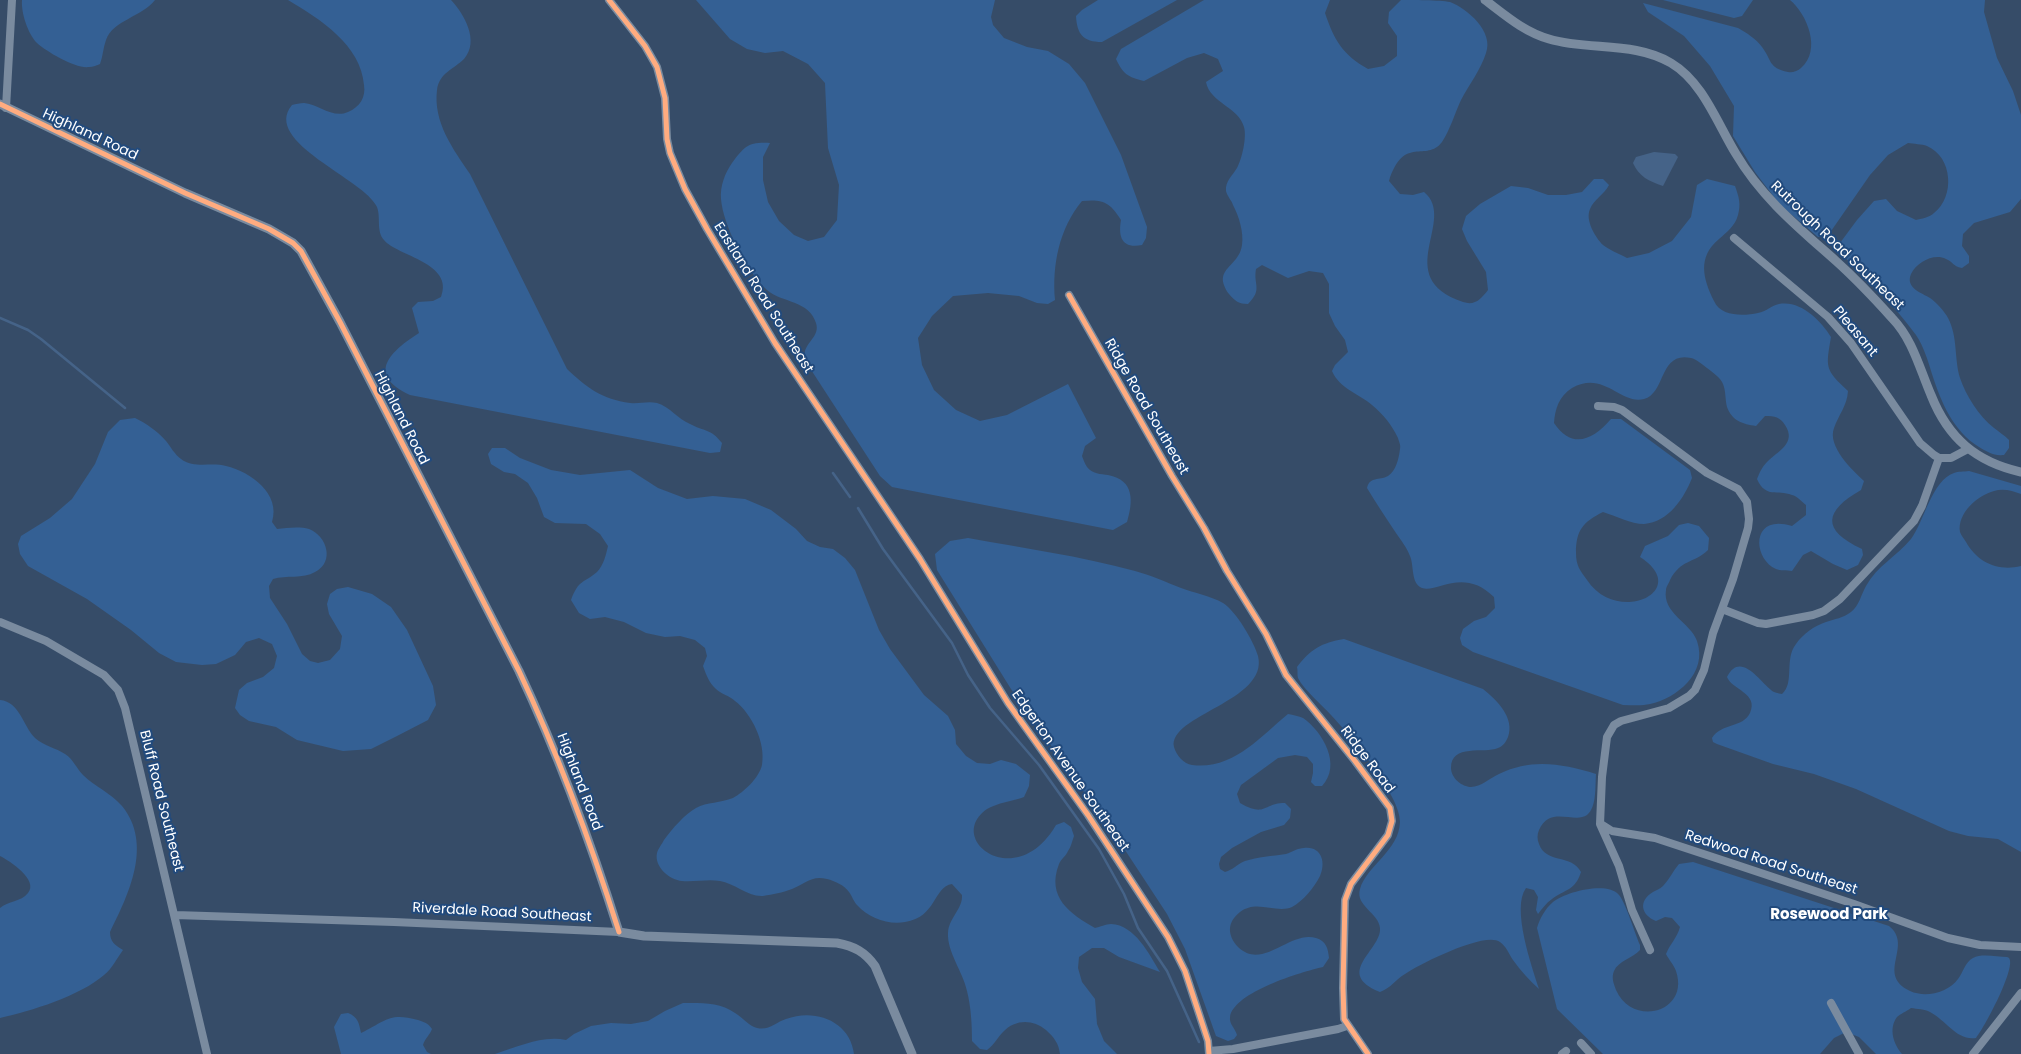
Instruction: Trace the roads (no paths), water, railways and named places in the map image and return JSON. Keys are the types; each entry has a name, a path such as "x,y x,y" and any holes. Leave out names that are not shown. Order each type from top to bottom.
{"street":[{"path":"3,106 12,0"},
{"name":"Eastland Road Southeast","path":"610,0 645,46 657,67 665,98 667,140 670,154 685,189 707,229 775,343 939,591"},
{"name":"Rutrough Road Southeast","path":"1485,0 1514,22 1539,36 1566,43 1645,52 1671,63 1682,71 1697,87 1736,154 1759,188 1798,229 1857,282 1902,329 1915,351 1931,396 1940,414 1968,449 1994,465 2021,472"},
{"name":"Highland Road","path":"3,106 185,193 269,230 293,243 301,251 340,322 542,720 585,828 619,932"},
{"name":"Pleasant","path":"1734,238 1828,317 1851,343 1920,443 1939,458"},
{"name":"Ridge Road Southeast","path":"1069,295 1172,476 1204,528"},
{"path":"1598,406 1614,407 1622,410 1707,473 1732,485 1743,495 1749,511 1748,528 1698,684 1689,696 1669,708 1621,721 1610,730 1607,737 1602,777 1600,824 1619,866 1632,910 1650,950"},
{"path":"1722,609 1758,623 1766,624 1814,615 1832,606 1914,522 1922,506 1939,458 1950,458 1968,449"},
{"name":"Ridge Road","path":"1204,528 1227,571 1266,634 1286,675 1356,761 1392,814 1388,835 1351,884 1345,900 1342,988 1344,1015 1347,1026"},
{"name":"Edgerton Avenue Southeast","path":"939,591 1008,703 1088,815 1168,936 1186,971 1208,1041 1209,1052 1347,1026"},
{"name":"Bluff Road Southeast","path":"0,622 46,642 104,675 118,690 125,708 144,782 207,1054"},
{"name":"Redwood Road Southeast","path":"1600,824 1612,831 1655,838 1736,864 1948,938 1980,945 2021,948"},
{"name":"Riverdale Road Southeast","path":"175,915 394,922 619,932 644,936 837,943 858,949 875,966 912,1054"},
{"path":"1973,1054 2021,993"},
{"path":"1831,1003 1859,1054"},
{"path":"1347,1026 1368,1054"},
{"path":"1581,1043 1591,1054"}],"waterway":[{"path":"0,318 28,330 41,339 125,408"},
{"path":"833,473 850,497"},
{"path":"858,508 883,549 952,643 968,675 990,708 1039,765 1099,849 1124,894 1138,928 1167,971 1199,1042"}],"district":[{"name":"Rosewood Park","path":"1829,915"}]}
